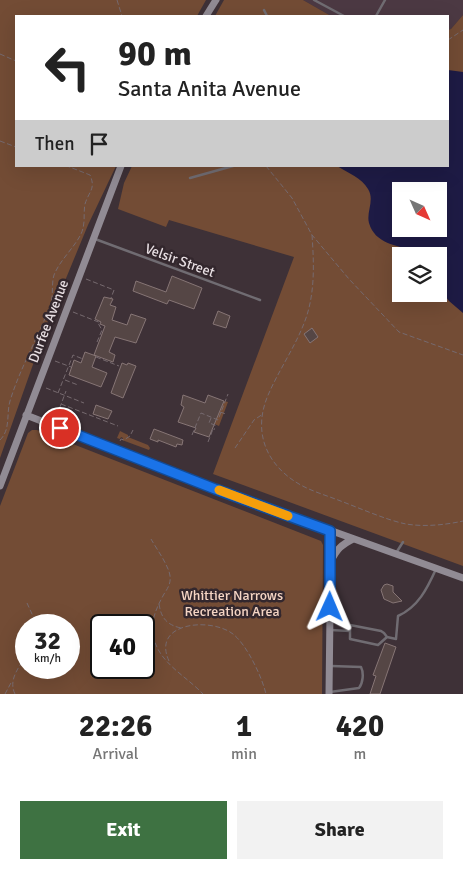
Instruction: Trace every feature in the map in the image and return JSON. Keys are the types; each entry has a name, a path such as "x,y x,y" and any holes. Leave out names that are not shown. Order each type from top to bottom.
{"main road":[{"path":"207,15 216,0"},
{"name":"Durfee Avenue","path":"0,486 121,167"},
{"path":"26,415 215,489 463,578"},
{"path":"329,693 330,531"},
{"path":"330,564 336,549 352,539"}],"lane":[{"path":"314,0 342,15"},
{"path":"377,15 385,0"},
{"path":"264,10 266,15"},
{"path":"190,178 229,167"},
{"name":"Velsir Street","path":"94,238 260,300"},
{"path":"395,554 404,542"},
{"path":"387,637 378,645 350,639 350,625 381,631 387,637 396,639 398,616 407,612 421,598 437,568"},
{"path":"329,630 350,631"},
{"path":"329,666 361,667 363,671 359,688 329,693"}],"path":[{"path":"117,0 122,15"},
{"path":"449,39 463,30"},
{"path":"0,54 15,61"},
{"path":"0,141 15,147"},
{"path":"0,440 5,435 7,429 10,402 22,367 51,304 54,277 80,235 84,225 85,203 92,192 93,182 90,175 70,167"},
{"path":"267,167 292,198 312,236 399,332 463,355"},
{"path":"312,236 314,266 311,302 305,320 268,394 261,432 264,447 277,466 299,484 356,507 406,524 437,524 463,521"},
{"path":"86,279 114,290 111,298"},
{"path":"74,312 99,323 102,330 97,342"},
{"path":"58,393 73,355 82,359"},
{"path":"96,357 119,366"},
{"path":"56,361 70,366"},
{"path":"64,379 78,385"},
{"path":"46,388 84,403"},
{"path":"57,414 66,391"},
{"path":"192,435 201,413 218,420 228,394"},
{"path":"61,404 118,426"},
{"path":"220,413 226,414"},
{"path":"235,448 254,420 263,413"},
{"path":"208,442 216,425 209,423 212,417"},
{"path":"120,441 121,438 124,440 130,436 133,430"},
{"path":"151,539 170,574 170,584 159,602 153,617 152,627 155,641 160,653 203,694"},
{"path":"159,602 163,618 171,626 182,628"},
{"path":"27,604 32,614"},
{"path":"170,664 165,653 165,644 174,631 193,625 209,625 222,628 232,633 242,643 264,685 266,694"},
{"path":"6,694 15,672"},
{"path":"12,681 15,694"}],"shaded area":[{"path":"303,0 463,0 463,15 449,30 449,15 329,15"},
{"path":"449,70 463,72 463,313 447,298 447,247 400,247 381,240 372,230 369,223 371,197 365,185 339,167 449,167"}],"green space":[{"path":"0,0 206,0 198,15 15,15 15,167 116,167 88,225 48,322 0,458"},
{"path":"224,0 303,0 329,15 216,15"},
{"path":"463,15 463,566 213,474 294,257 169,220 166,227 118,209 124,183 132,167 449,167 449,30"},
{"path":"224,401 228,402 219,426 212,423 217,418"},
{"name":"Whittier Narrows Recreation Area","path":"32,430 37,430 321,541 323,545 322,694 0,694 0,506 28,433"},
{"path":"120,431 128,435 128,437 148,445 149,450 122,440 123,438 121,437 120,439 117,438"}],"building":[{"path":"172,276 202,288 194,309 169,300 167,304 133,291 136,281 166,292"},
{"path":"104,297 113,299 110,305 116,307 112,320 127,325 131,314 146,319 136,343 115,337 109,352 115,355 113,362 94,355 105,326 95,319"},
{"path":"218,311 230,316 226,328 213,324"},
{"path":"312,328 318,337 310,343 304,334"},
{"path":"85,352 96,356 92,367 107,373 101,387 69,375 74,360 81,363"},
{"path":"122,363 136,366 123,398 111,393"},
{"path":"183,395 205,403 208,395 224,401 209,437 194,432 196,428 178,422 184,407 181,405"},
{"path":"96,405 112,411 108,419 93,414"},
{"path":"154,429 183,440 182,445 177,444 176,447 150,439"},
{"path":"387,584 393,586 393,592 402,601 393,603 384,599 381,590"},
{"path":"385,643 396,647 380,694 370,694 376,676 373,675"}],"slow traffic":[{"path":"219,490 288,516"}],"route":[{"path":"60,428 215,489 330,531 330,607"}]}
